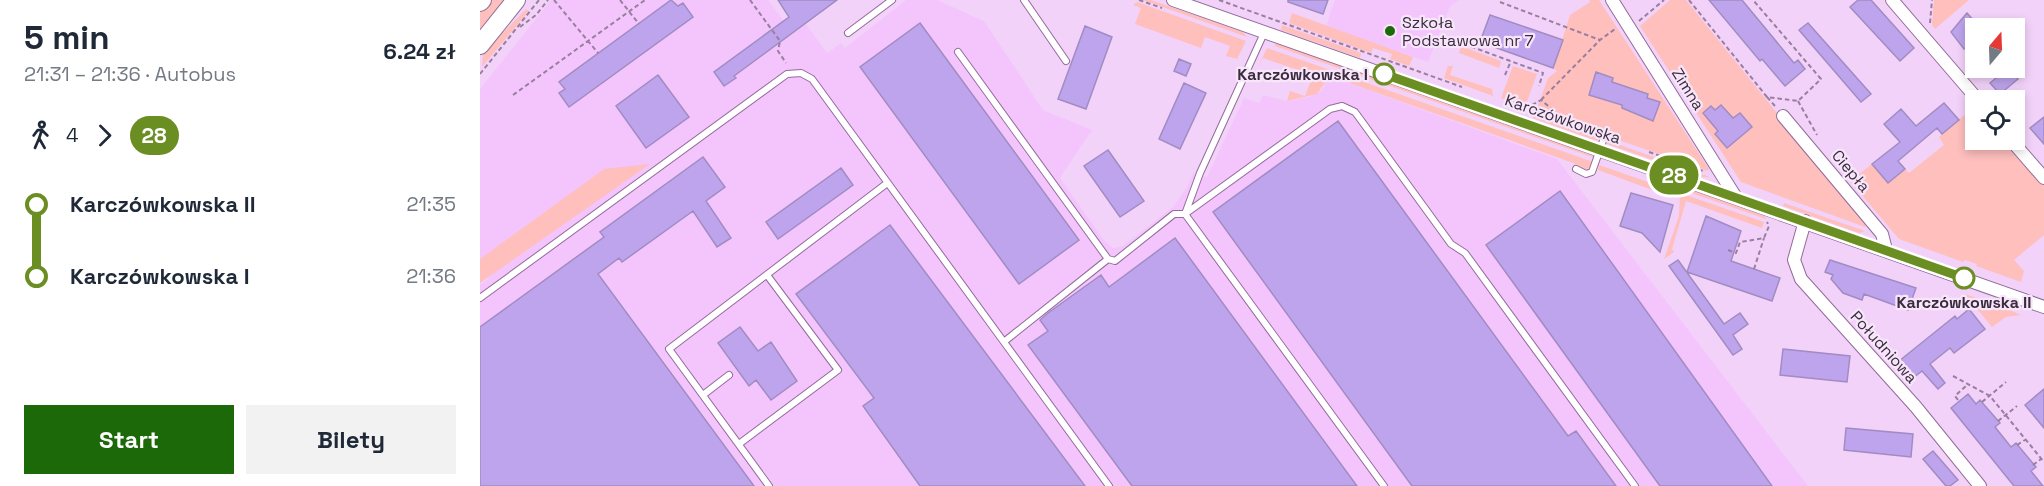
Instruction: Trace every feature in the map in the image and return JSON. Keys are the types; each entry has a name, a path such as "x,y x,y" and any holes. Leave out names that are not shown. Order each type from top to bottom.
{"street":[{"path":"480,45 516,0"},
{"name":"Karczówkowska","path":"1173,0 1735,196 2044,307"},
{"name":"Zimna","path":"1612,0 1735,196"},
{"path":"1892,0 1969,90"},
{"name":"Ciepła","path":"1783,116 1882,234 1886,250"},
{"path":"2020,150 2044,178"},
{"name":"Południowa","path":"1805,221 1794,260 1801,279 1916,407 1980,486"}],"lane":[{"path":"848,33 892,0"},
{"path":"1024,0 1066,62"},
{"path":"1185,214 1200,173 1264,33"},
{"path":"958,52 1108,260 1115,261 1174,214 1185,214 1330,109 1342,106 1355,112 1451,244 1465,253 1635,486"},
{"path":"480,298 792,73 801,73 812,80 1109,486"},
{"path":"1576,169 1586,174 1592,172 1605,135"},
{"path":"769,486 669,349 886,184"},
{"path":"1185,214 1384,486"},
{"path":"1005,341 1108,260"},
{"path":"739,444 838,370 767,275"},
{"path":"703,395 729,375"}],"path":[{"path":"480,74 539,0"},
{"path":"517,28 528,22 548,0"},
{"path":"554,0 598,53"},
{"path":"620,0 639,24"},
{"path":"513,95 645,0"},
{"path":"750,0 780,41 778,51 792,73"},
{"path":"1219,0 1466,88"},
{"path":"1689,0 1767,97 1798,101 1821,79 1754,0"},
{"path":"1930,26 1932,0"},
{"path":"1500,2 1600,40"},
{"path":"1532,105 1542,100 1600,40 1620,26"},
{"path":"1464,45 1543,72 1539,86"},
{"path":"1506,75 1511,61"},
{"path":"1542,100 1571,125 1561,122"},
{"path":"1647,152 1710,174"},
{"path":"1754,269 1769,226 1766,225 1767,222"},
{"path":"1728,250 1736,253 1740,242 1764,238"},
{"path":"1953,376 1990,396 2044,462"},
{"path":"1982,402 2007,382"},
{"path":"1958,400 1955,396 1968,384"},
{"path":"1998,421 2017,406"},
{"path":"2018,445 2025,439"},
{"path":"2033,465 2041,459"}],"shaded area":[{"path":"490,0 506,0 480,33 480,13"},
{"path":"551,0 768,0 793,33 806,24 827,53 841,43 845,48 906,0 937,0 984,21 1043,110 1092,130 1060,178 1103,239 1113,248 1123,246 1173,207 1186,189 1194,172 1207,177 1244,98 1259,103 1263,95 1287,101 1309,97 1321,91 1330,76 1557,159 1808,486 480,486 480,285 489,278 480,266 480,89"},
{"path":"1143,0 1151,0 1243,32 1247,37"},
{"name":"Szkoła Podstawowa nr 7","path":"1335,0 1459,0 1450,6 1428,62 1326,26"},
{"path":"1589,0 1599,0 1709,169 1707,171 1536,111 1548,78 1557,71 1553,68 1570,15 1590,2"},
{"path":"1670,0 1686,0 1867,225 1865,227 1741,182 1640,26"},
{"path":"1934,0 1969,0 1935,29 1932,25"},
{"path":"1137,2 1246,41 1237,59 1226,56 1230,46 1205,37 1201,48 1135,24 1141,8 1133,5"},
{"path":"526,9 529,11 482,67 483,53"},
{"path":"1292,13 1413,57 1409,66 1390,59 1392,54 1373,48 1371,53 1289,23"},
{"path":"1282,25 1361,53 1360,58 1281,30"},
{"path":"1276,43 1594,155 1595,158 1275,46"},
{"path":"1461,46 1501,61 1499,68 1459,53"},
{"path":"1267,48 1593,162 1592,167 1584,170 1576,164 1330,76 1317,94 1287,101 1290,91 1305,96 1313,75 1263,58 1258,67"},
{"path":"1448,66 1453,66 1450,75 1492,89 1493,96 1444,78"},
{"path":"1513,66 1537,74 1525,107 1501,98"},
{"path":"1534,114 1600,138 1597,141 1533,118"},
{"path":"1965,115 1965,150 2013,150 2044,186 2044,235 2014,260 2024,271 2021,282 1976,266 1977,264 1965,260 1963,262 1899,239 1850,181 1872,164 1888,183 1905,169 1909,173 1944,145 1939,137"},
{"path":"1606,140 1710,177 1703,177 1607,144"},
{"path":"650,164 480,283 480,259 604,169"},
{"path":"1599,165 1674,191 1674,198 1598,170"},
{"path":"1684,187 1765,216 1766,219 1680,189"},
{"path":"1680,193 1764,222 1762,228 1686,201 1672,249 1674,252 1664,259 1679,216"},
{"path":"1784,203 1865,231 1859,233 1783,206"},
{"path":"1965,294 1985,301 1984,304 1997,309 1998,305 2021,315 2006,317 1992,327"}],"building":[{"path":"671,0 678,6 683,3 693,17 569,107 559,93 565,89 559,82"},
{"path":"778,0 837,0 734,76 736,78 724,86 714,72 789,17"},
{"path":"1288,0 1328,0 1323,14 1288,2"},
{"path":"1709,0 1742,0 1794,63 1798,60 1805,69 1785,86 1762,59 1760,61"},
{"path":"1858,0 1871,0 1914,48 1900,61 1850,7"},
{"path":"1967,13 1972,18 1965,18 1964,49 1951,32"},
{"path":"1490,15 1563,40 1553,68 1480,42"},
{"path":"920,23 1079,240 1019,284 860,67"},
{"path":"1808,23 1871,94 1861,102 1799,30"},
{"path":"1085,26 1112,37 1086,109 1058,99"},
{"path":"1179,59 1191,64 1186,76 1174,71"},
{"path":"1596,72 1613,78 1612,82 1648,94 1647,98 1660,102 1653,121 1622,108 1622,105 1589,95"},
{"path":"658,75 689,117 646,148 616,106"},
{"path":"1996,78 2018,79 2005,90 1996,90 1990,83"},
{"path":"1184,83 1206,93 1180,149 1159,139"},
{"path":"1944,103 1959,120 1942,134 1937,128 1898,161 1905,169 1888,183 1872,164 1900,142 1884,124 1901,109 1916,126"},
{"path":"1721,105 1733,118 1740,113 1752,127 1727,148 1715,134 1718,131 1703,113 1711,106 1715,110"},
{"path":"2044,117 2044,144 2030,128"},
{"path":"1338,121 1568,436 1576,431 1616,486 1412,486 1213,212"},
{"path":"1108,150 1144,201 1120,217 1084,166"},
{"path":"703,157 725,187 706,201 731,238 717,247 693,211 622,262 619,258 598,274 754,486 480,486 480,327 604,237 600,232"},
{"path":"841,168 853,185 778,239 766,222"},
{"path":"1560,191 1772,486 1660,486 1486,245"},
{"path":"1631,193 1673,205 1660,252 1642,233 1620,226"},
{"path":"1706,216 1741,231 1731,261 1780,278 1772,301 1687,272"},
{"path":"890,225 1085,486 920,486 863,406 874,398 796,294"},
{"path":"1175,238 1357,486 1132,486 1028,345 1048,331 1040,320 1048,313 1101,275 1109,287"},
{"path":"1678,260 1724,324 1740,313 1748,324 1733,335 1742,349 1733,355 1669,266"},
{"path":"1830,260 1916,288 1908,310 1864,294 1862,300 1843,293 1831,279 1833,275 1825,272"},
{"path":"1969,309 1985,329 1954,353 1950,348 1930,364 1945,383 1938,389 1922,371 1913,378 1899,361 1955,316 1957,319"},
{"path":"740,327 758,351 771,342 797,381 771,400 756,380 749,386 718,343"},
{"path":"1783,349 1850,356 1847,382 1780,375"},
{"path":"2044,389 2044,428 2025,405"},
{"path":"1968,394 1976,404 1980,400 2000,423 1995,427 2011,447 2016,443 2036,467 2031,471 2043,486 2014,486 1951,408"},
{"path":"1846,428 1913,434 1911,457 1844,450"},
{"path":"1933,451 1958,480 1950,486 1946,486 1923,459"}],"bus line":[{"name":"28","path":"1384,74 1964,278"}],"place":[{"name":"Szkoła Podstawowa nr 7","path":"1390,31"},
{"name":"Karczówkowska I","path":"1384,74"},
{"name":"Karczówkowska II","path":"1964,278"}]}
